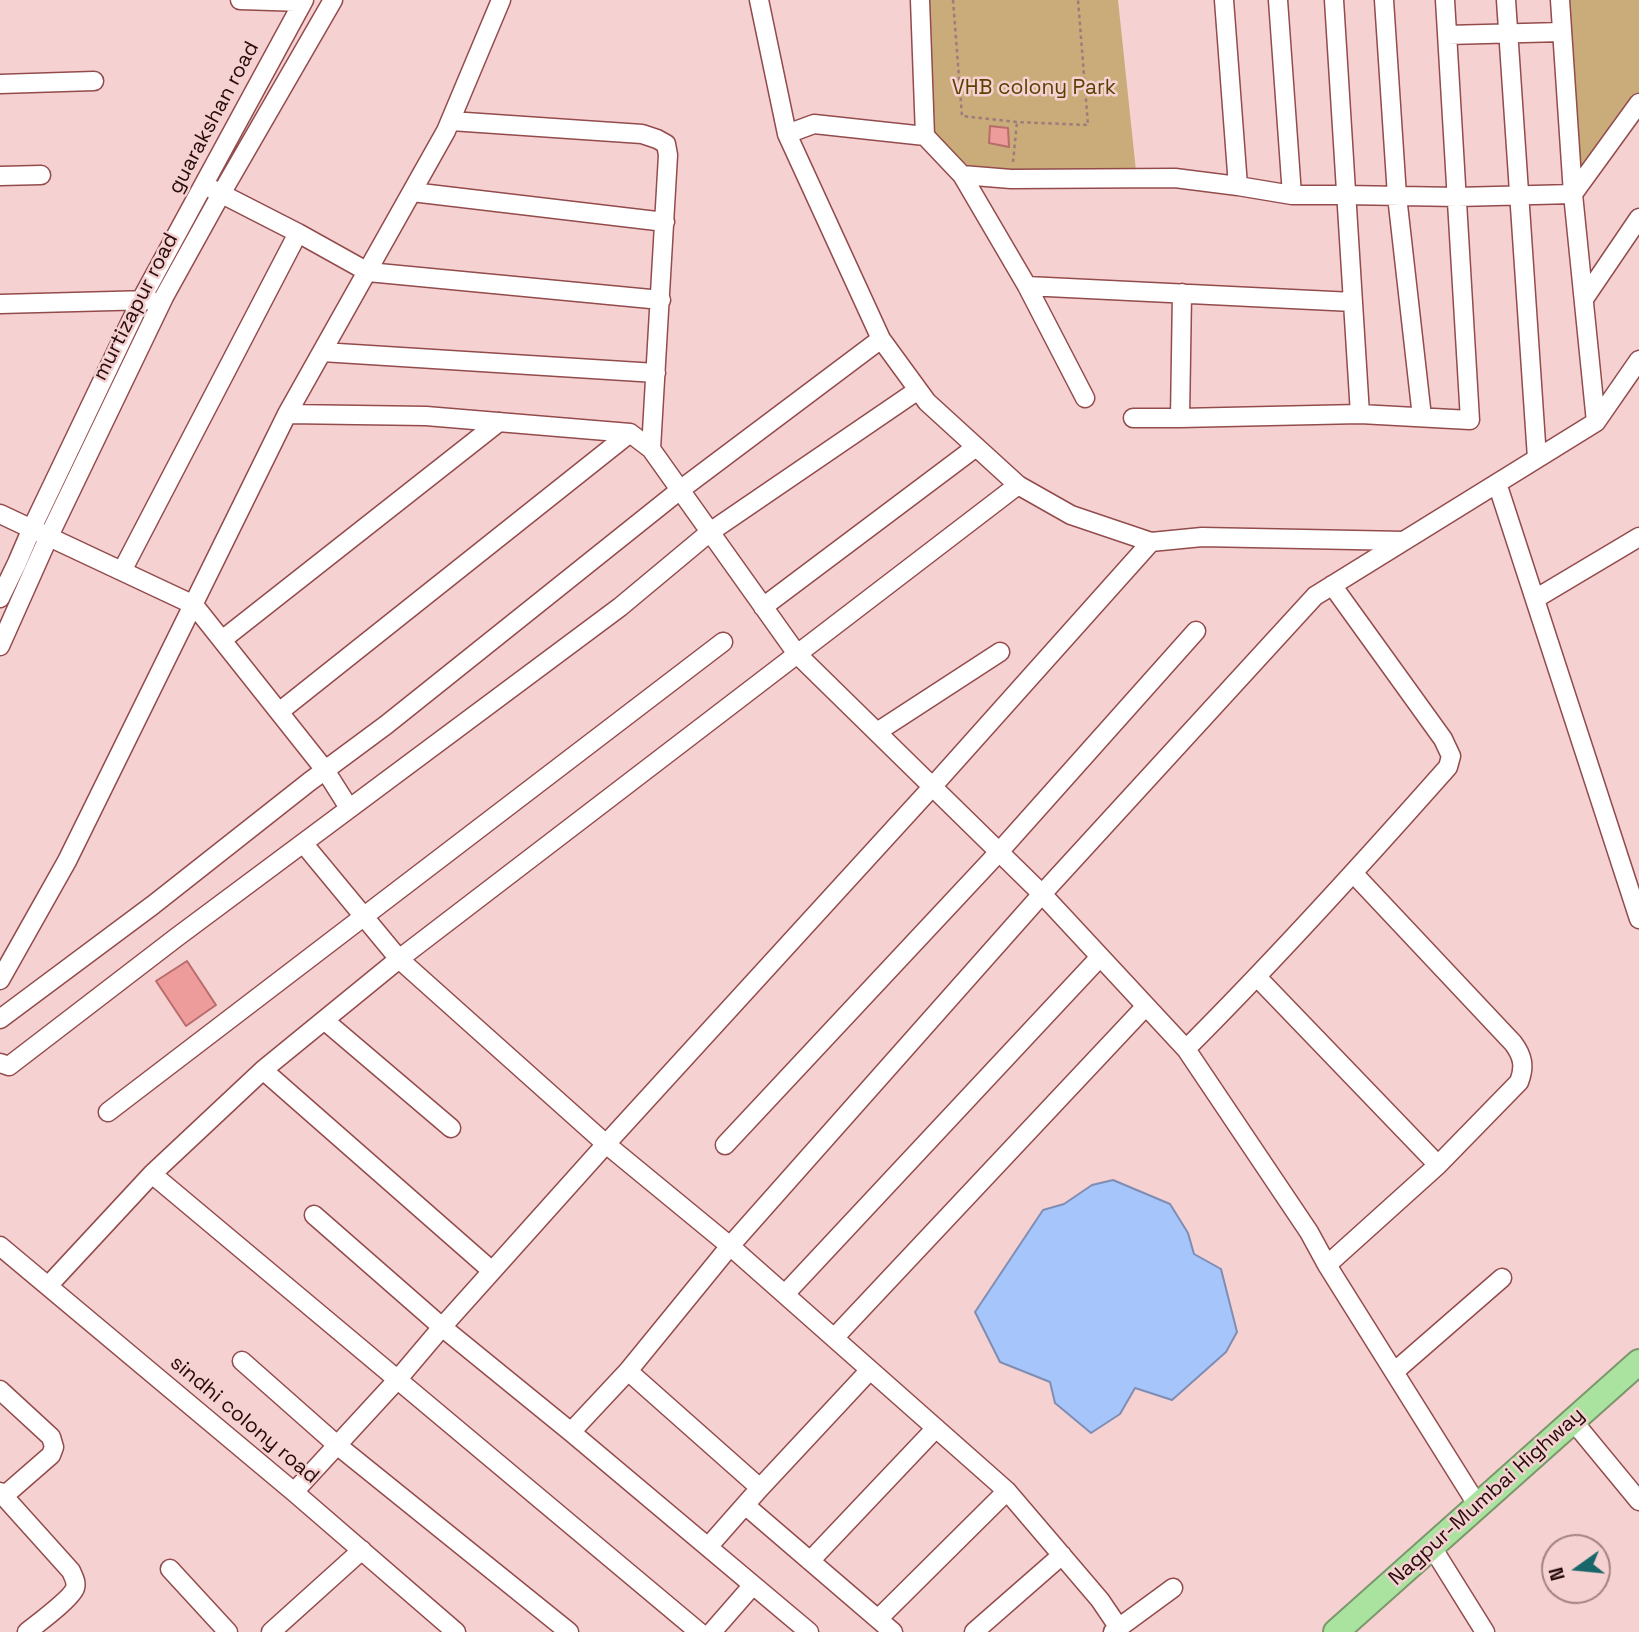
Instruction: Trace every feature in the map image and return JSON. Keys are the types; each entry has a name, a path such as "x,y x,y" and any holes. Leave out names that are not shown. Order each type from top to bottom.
{"highway":[{"name":"Nagpur-Mumbai Highway","path":"1336,1632 1639,1362"}],"street":[{"path":"240,0 303,1"},
{"name":"murtizapur road","path":"0,646 49,536 162,301 333,0"},
{"path":"0,981 67,861 287,414 451,121 501,0"},
{"path":"759,0 787,134 881,339 927,402 1018,485 1071,515 1151,542 1202,537 1404,541"},
{"path":"920,0 925,136"},
{"path":"1224,0 1238,186"},
{"path":"1278,0 1292,195"},
{"path":"1334,0 1360,414"},
{"path":"1384,0 1397,195 1422,417"},
{"path":"1133,418 1360,414 1470,420 1445,0"},
{"path":"1506,0 1537,458"},
{"path":"1560,0 1573,194 1596,422"},
{"name":"guarakshan road","path":"0,598 141,300 303,1"},
{"path":"1447,35 1562,32"},
{"path":"0,84 94,81"},
{"path":"1573,194 1639,103"},
{"path":"451,121 642,134 666,144 668,155 665,222 651,449"},
{"path":"787,134 814,124 925,136 962,175 1027,286 1085,398"},
{"path":"0,176 41,175"},
{"path":"962,175 1011,179 1175,178 1292,195 1520,197 1573,194"},
{"path":"204,185 368,272 660,300"},
{"path":"412,191 665,222"},
{"path":"1584,299 1639,218"},
{"path":"122,571 298,233"},
{"path":"1027,286 1353,302"},
{"path":"1180,418 1182,293"},
{"path":"0,304 162,301"},
{"path":"0,1019 386,725 680,490 881,339"},
{"path":"322,352 656,373"},
{"path":"571,1432 628,1371 730,1246 1042,894 1315,596 1596,422 1639,360"},
{"path":"0,1063 9,1066 177,937 620,607 710,532 918,390"},
{"path":"287,414 426,416 630,433 651,449 797,654 1042,894 1186,1049 1309,1232 1478,1506"},
{"path":"222,640 499,422"},
{"path":"279,712 630,433"},
{"path":"763,607 976,447"},
{"path":"1497,483 1639,919"},
{"path":"48,1286 152,1174 263,1070 399,958 1018,485"},
{"path":"0,514 194,605 326,770 349,808"},
{"path":"1535,599 1639,537"},
{"path":"294,1492 1151,542"},
{"path":"1186,1049 1258,978 1448,767 1451,756 1443,740 1332,585"},
{"path":"725,1145 999,852 1196,631"},
{"path":"108,1112 723,642"},
{"path":"877,732 1000,652"},
{"path":"303,843 399,958 606,1144 730,1246 1007,1491 1100,1600 1116,1630 1173,1588"},
{"path":"1327,1265 1438,1165 1519,1082 1523,1063 1513,1043 1354,874"},
{"path":"785,1294 1100,957"},
{"path":"1258,978 1438,1165"},
{"path":"834,1338 1146,1006"},
{"path":"324,1020 451,1128"},
{"path":"263,1070 492,1271"},
{"path":"152,1174 699,1632"},
{"path":"314,1214 442,1327 809,1632"},
{"name":"sindhi colony road","path":"0,1246 294,1492 456,1632"},
{"path":"1394,1371 1502,1278"},
{"path":"242,1361 337,1445 569,1632"},
{"path":"708,1546 870,1370"},
{"path":"628,1371 760,1488"},
{"path":"0,1390 51,1437 54,1447 51,1455 2,1494 71,1571 75,1581 75,1590 27,1632"},
{"path":"1573,1421 1639,1501"},
{"path":"810,1561 936,1428"},
{"path":"878,1619 1007,1491"},
{"path":"745,1505 893,1632"},
{"path":"1432,1546 1485,1632"},
{"path":"271,1632 362,1550"},
{"path":"974,1632 1062,1555"},
{"path":"170,1569 228,1632"},
{"path":"712,1632 754,1585"}],"path":[{"path":"953,0 961,116 1088,125 1078,0"},
{"path":"1011,179 1017,122"}],"green space":[{"name":"VHB colony Park","path":"914,0 1118,0 1136,171 978,176 924,122"},
{"path":"1566,0 1639,0 1639,93 1584,169 1576,175"}],"water":[{"path":"1113,1180 1170,1204 1188,1233 1194,1254 1221,1269 1237,1332 1226,1352 1172,1400 1135,1388 1120,1414 1091,1433 1055,1403 1050,1382 1000,1362 975,1312 1043,1210 1064,1204 1092,1185"}],"building":[{"path":"990,126 1008,128 1009,147 989,143"},
{"path":"187,961 216,1005 186,1026 156,981"}]}
